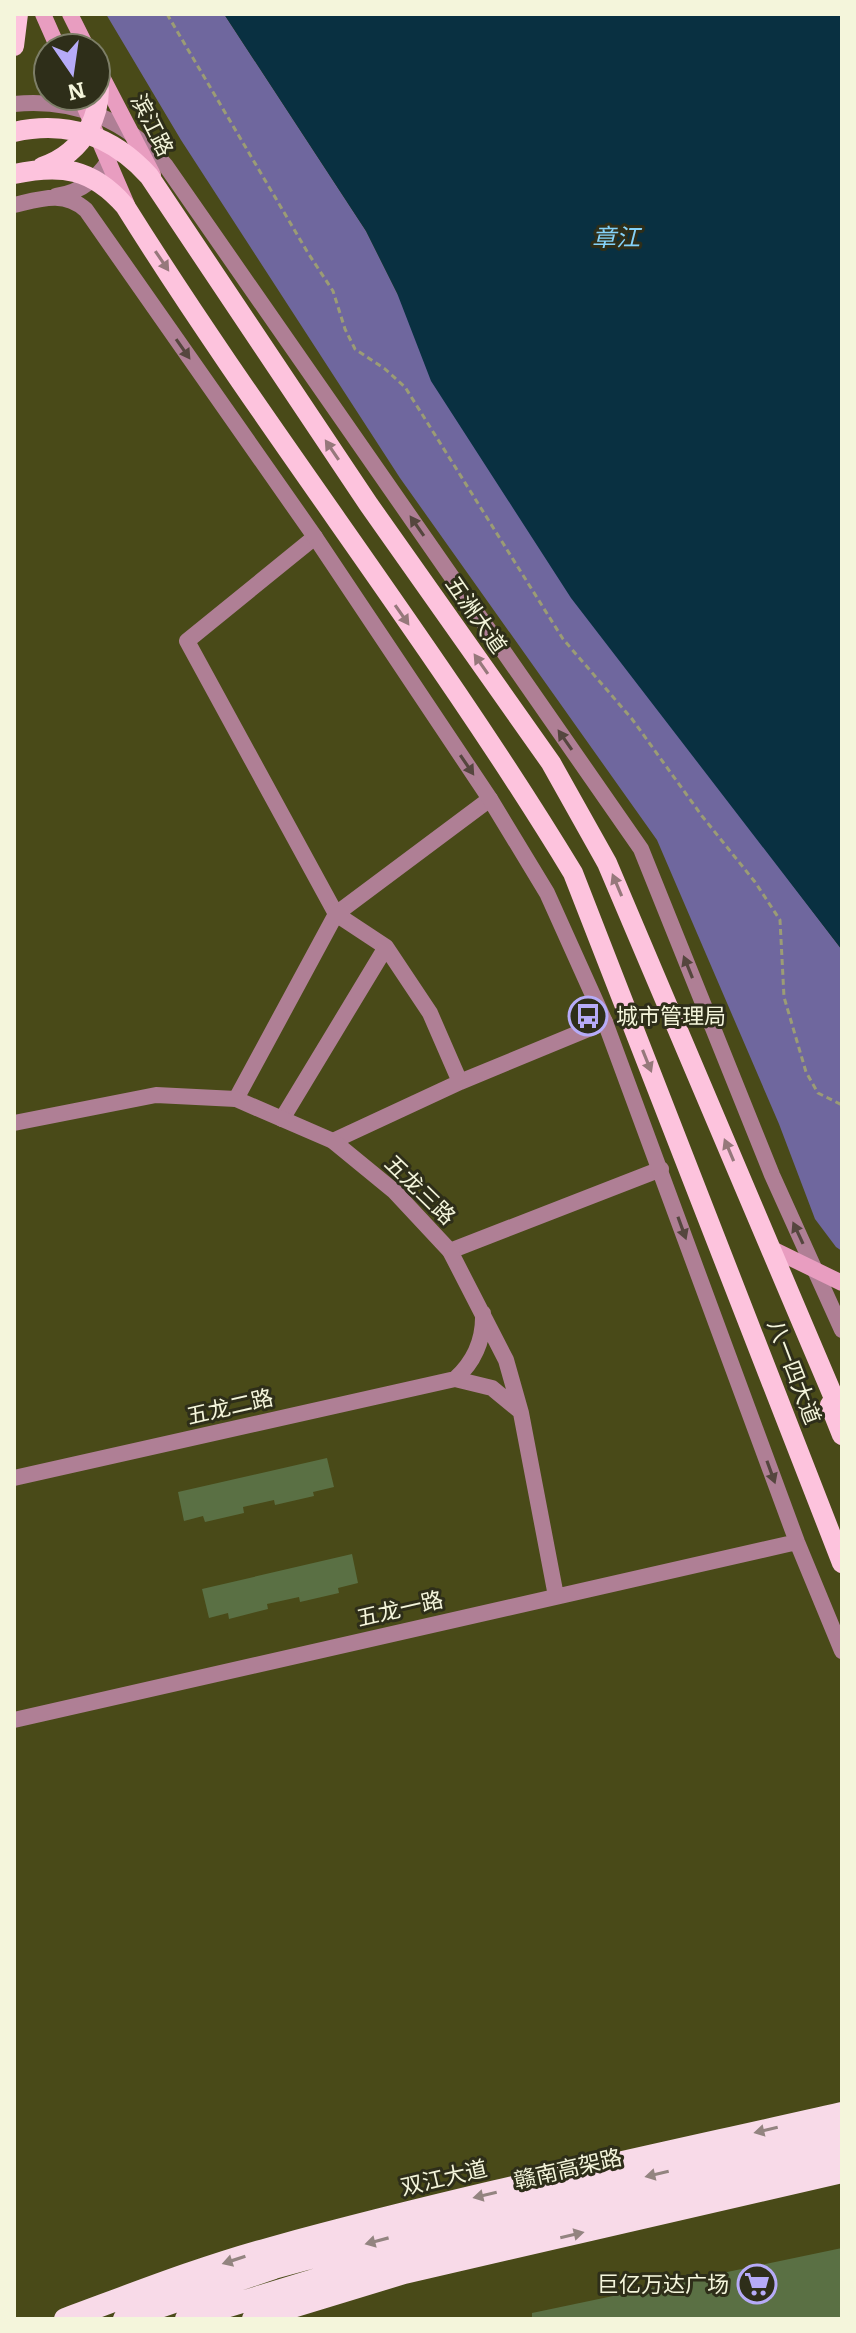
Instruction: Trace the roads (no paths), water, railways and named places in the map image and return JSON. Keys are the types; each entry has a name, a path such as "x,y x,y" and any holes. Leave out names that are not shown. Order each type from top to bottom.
{"highway":[{"name":"双江大道","path":"65,2319 162,2283 269,2249 842,2113"},
{"name":"赣南高架路","path":"124,2319 274,2268 392,2236 842,2130"},
{"name":"赣南高架路","path":"186,2319 399,2254 842,2152"},
{"path":"253,2319 404,2273 842,2172"}],"main road":[{"path":"14,46 18,14"},
{"path":"70,14 79,32"},
{"name":"滨江路","path":"112,95 125,128 169,205"},
{"path":"14,132 45,127 95,128"},
{"path":"24,172 67,155 95,128"},
{"path":"95,128 132,217"},
{"name":"五洲大道","path":"95,128 149,176 369,505 551,763 607,863 770,1248"},
{"path":"24,172 61,169 94,179 117,197 337,523 515,778 573,873 719,1243 842,1533"},
{"name":"八一四大道","path":"719,1243 842,1563"},
{"path":"770,1248 842,1283"},
{"path":"770,1248 842,1435"},
{"name":"八一四大道","path":"770,1248 842,1417"}],"street":[{"path":"14,104 49,103 95,128 125,128 166,166 641,849 772,1175 842,1330"},
{"path":"95,128 125,128"},
{"path":"14,205 74,192 94,179 95,128"},
{"path":"50,197 72,200 86,210 315,537 490,799 547,893 605,1022 797,1542 842,1651"},
{"path":"315,537 187,641 336,914 386,947 430,1013 460,1082"},
{"path":"236,1099 336,914 490,799"},
{"path":"282,1119 386,947"},
{"path":"333,1141 460,1082 605,1022"},
{"name":"五龙三路","path":"14,1123 156,1095 236,1099 333,1141 394,1191 450,1251 506,1360 521,1413 556,1596"},
{"path":"450,1251 661,1169"},
{"path":"483,1311 479,1346 455,1379 492,1388 503,1394 521,1413"},
{"name":"五龙二路","path":"14,1478 455,1379"},
{"name":"五龙一路","path":"14,1720 797,1542"}],"water":[{"name":"章江","path":"224,14 842,14 842,950 571,598 431,381 397,293 366,231"}],"place":[{"name":"城市管理局","path":"588,1016"},
{"name":"巨亿万达广场","path":"757,2284"}]}
